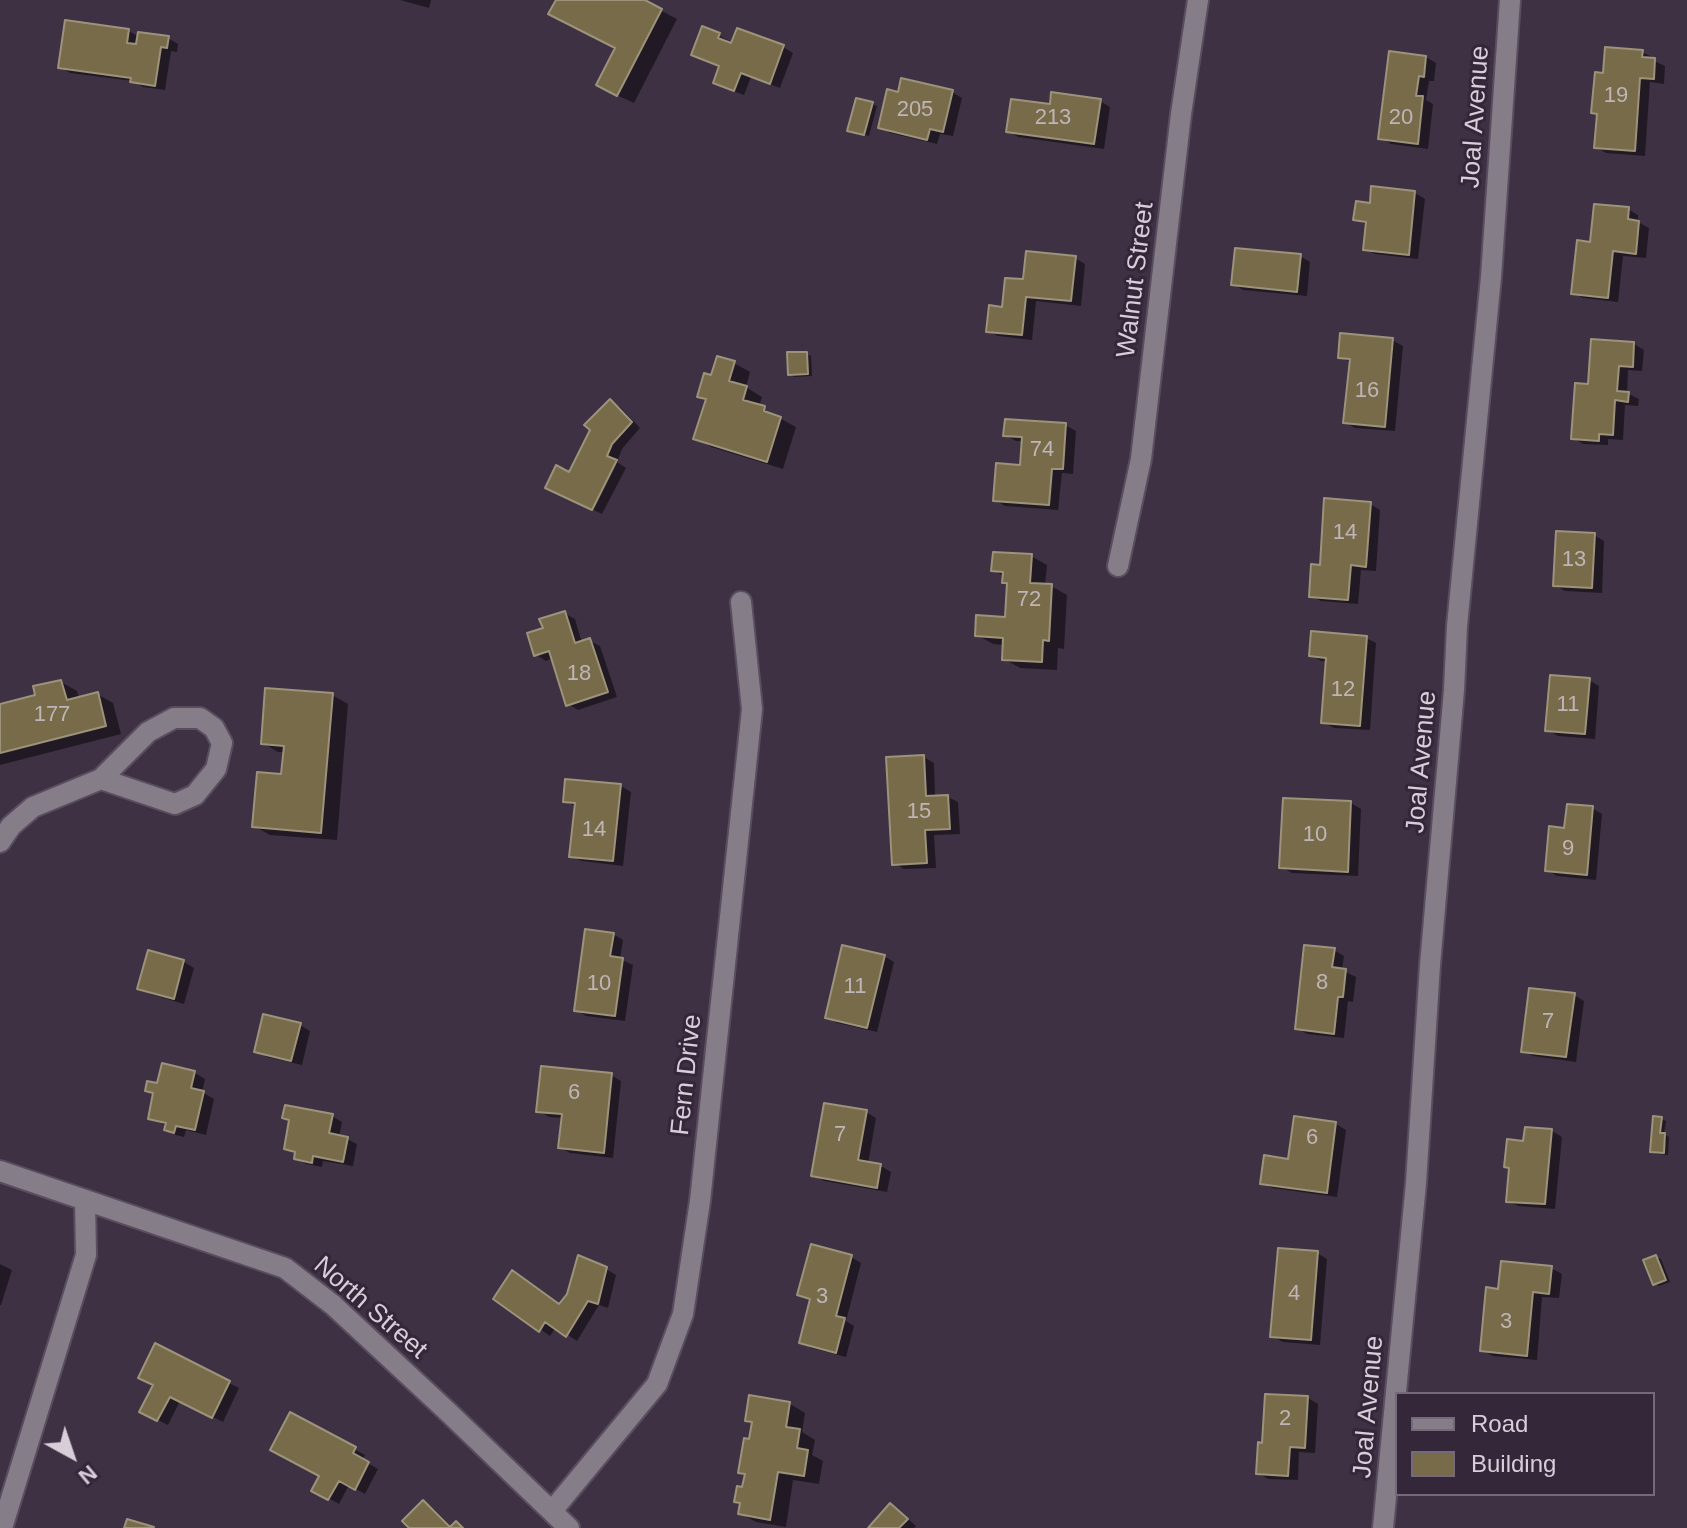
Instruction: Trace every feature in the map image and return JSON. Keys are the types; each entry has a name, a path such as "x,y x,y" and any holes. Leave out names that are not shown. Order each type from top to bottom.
{"street":[{"name":"Walnut Street","path":"1118,566 1141,459 1181,114 1198,0"},
{"name":"Joal Avenue","path":"1396,1392 1416,1183 1460,594 1491,277 1510,0"},
{"name":"Fern Drive","path":"552,1511 657,1384 683,1314 700,1201 752,709 741,602"},
{"path":"0,842 11,826 33,807 101,779 148,732 174,718 200,718 214,728 222,743 216,769 195,795 175,804 101,779"},
{"name":"North Street","path":"0,1171 285,1268 344,1316 569,1528"},
{"path":"2,1528 86,1255 85,1200"},
{"name":"Joal Avenue","path":"1383,1528 1395,1403"}],"building":[{"path":"556,0 645,0 662,9 617,96 596,85 615,48 548,14"},
{"path":"65,20 129,29 127,43 136,44 138,32 169,36 167,48 161,47 155,86 130,82 131,78 58,68"},
{"path":"702,26 720,33 718,38 731,43 737,28 784,45 770,84 741,73 734,91 713,83 719,66 691,55"},
{"path":"1605,47 1643,50 1642,57 1655,58 1654,79 1640,78 1635,151 1594,148 1597,114 1591,113 1595,72 1603,73"},
{"path":"1389,51 1426,56 1424,77 1419,76 1416,96 1423,96 1418,144 1378,139"},
{"path":"901,78 953,90 943,132 930,129 927,140 878,128 887,89 898,92"},
{"path":"1051,92 1101,99 1094,144 1006,132 1011,99 1050,104"},
{"path":"856,98 873,102 864,135 847,131"},
{"path":"1371,186 1415,191 1409,255 1363,250 1366,222 1353,220 1356,201 1370,203"},
{"path":"1594,204 1629,207 1628,219 1639,221 1636,254 1613,251 1608,298 1571,294 1577,240 1590,242"},
{"path":"1235,248 1301,254 1297,292 1231,285"},
{"path":"1026,251 1076,256 1071,301 1026,297 1022,335 986,332 989,305 1002,307 1005,278 1023,279"},
{"path":"1340,333 1393,338 1385,427 1343,423 1350,359 1338,358"},
{"path":"1591,339 1634,342 1633,367 1619,366 1617,391 1629,392 1628,402 1615,400 1613,435 1599,434 1599,441 1571,439 1575,383 1588,384"},
{"path":"787,352 807,352 808,374 788,375"},
{"path":"717,356 735,361 729,381 747,386 743,400 765,406 764,411 781,417 767,462 693,439 706,399 697,397 704,373 711,375"},
{"path":"610,399 632,422 612,444 607,456 617,460 592,510 545,488 556,465 569,472 590,430 584,425"},
{"path":"1005,419 1066,423 1063,469 1052,469 1049,505 993,501 996,463 1020,465 1022,437 1003,436"},
{"path":"1324,498 1371,502 1366,567 1351,565 1348,600 1309,597 1311,564 1320,565"},
{"path":"1556,531 1595,533 1592,588 1553,586"},
{"path":"993,552 1032,554 1030,583 1052,584 1049,641 1043,640 1042,662 1002,660 1003,638 975,636 976,615 1005,617 1007,583 1002,583 1003,572 991,571"},
{"path":"565,611 575,643 590,638 608,692 566,706 549,651 534,656 527,633 543,628 539,619"},
{"path":"1311,631 1367,636 1360,726 1321,723 1326,658 1309,656"},
{"path":"1550,675 1590,678 1585,734 1545,731"},
{"path":"61,680 67,700 98,692 106,726 0,753 0,704 35,695 33,686"},
{"path":"265,688 333,693 321,833 252,827 257,772 281,774 284,746 261,744"},
{"path":"924,755 926,796 948,795 950,829 925,830 927,863 892,865 886,757"},
{"path":"565,779 621,784 613,861 569,857 575,803 563,802"},
{"path":"1283,798 1351,801 1348,872 1279,868"},
{"path":"1567,804 1593,806 1587,875 1545,871 1549,826 1564,828"},
{"path":"585,929 614,933 610,956 623,958 615,1016 574,1011"},
{"path":"842,945 885,955 867,1028 825,1018"},
{"path":"1304,945 1335,948 1332,967 1346,969 1343,997 1338,997 1334,1034 1295,1029"},
{"path":"148,950 184,960 174,999 137,989"},
{"path":"1529,988 1575,993 1566,1057 1521,1052"},
{"path":"263,1014 301,1023 291,1061 254,1052"},
{"path":"162,1063 195,1071 191,1088 204,1091 195,1130 176,1126 174,1133 164,1130 166,1123 148,1119 153,1093 145,1091 147,1081 157,1083"},
{"path":"541,1066 612,1073 604,1153 558,1148 562,1114 536,1112"},
{"path":"824,1103 867,1110 858,1160 881,1164 877,1188 811,1176"},
{"path":"285,1105 333,1114 329,1133 348,1137 343,1162 313,1156 312,1163 294,1159 295,1152 284,1149 289,1120 282,1118"},
{"path":"1294,1116 1336,1122 1327,1193 1260,1184 1264,1155 1288,1159"},
{"path":"1653,1116 1662,1117 1660,1133 1665,1133 1664,1153 1650,1152"},
{"path":"1525,1127 1552,1129 1545,1204 1506,1202 1509,1168 1504,1167 1507,1139 1523,1141"},
{"path":"811,1244 852,1255 836,1316 845,1318 836,1353 799,1343 810,1299 797,1295"},
{"path":"1278,1248 1318,1251 1311,1340 1270,1337"},
{"path":"578,1255 607,1267 598,1304 588,1301 566,1337 545,1322 539,1332 493,1299 512,1270 559,1304 567,1294"},
{"path":"1656,1255 1666,1280 1653,1285 1643,1260"},
{"path":"1501,1261 1552,1266 1549,1294 1533,1292 1527,1356 1480,1351 1486,1287 1498,1289"},
{"path":"155,1343 230,1381 212,1418 170,1397 157,1421 139,1412 153,1385 138,1378"},
{"path":"1265,1394 1308,1396 1305,1448 1290,1447 1288,1476 1256,1474 1258,1442 1262,1443"},
{"path":"749,1395 790,1402 786,1427 800,1429 797,1448 808,1450 804,1476 778,1472 770,1520 738,1514 740,1503 734,1502 737,1486 742,1487 745,1474 738,1473 744,1438 749,1439 752,1422 745,1421"},
{"path":"290,1412 356,1447 353,1453 369,1462 355,1490 339,1481 328,1500 311,1491 319,1476 270,1450"},
{"path":"423,1500 450,1527 456,1521 463,1528 409,1528 402,1521"},
{"path":"890,1503 908,1519 899,1528 868,1528"},
{"path":"127,1519 154,1527 124,1528"}]}
